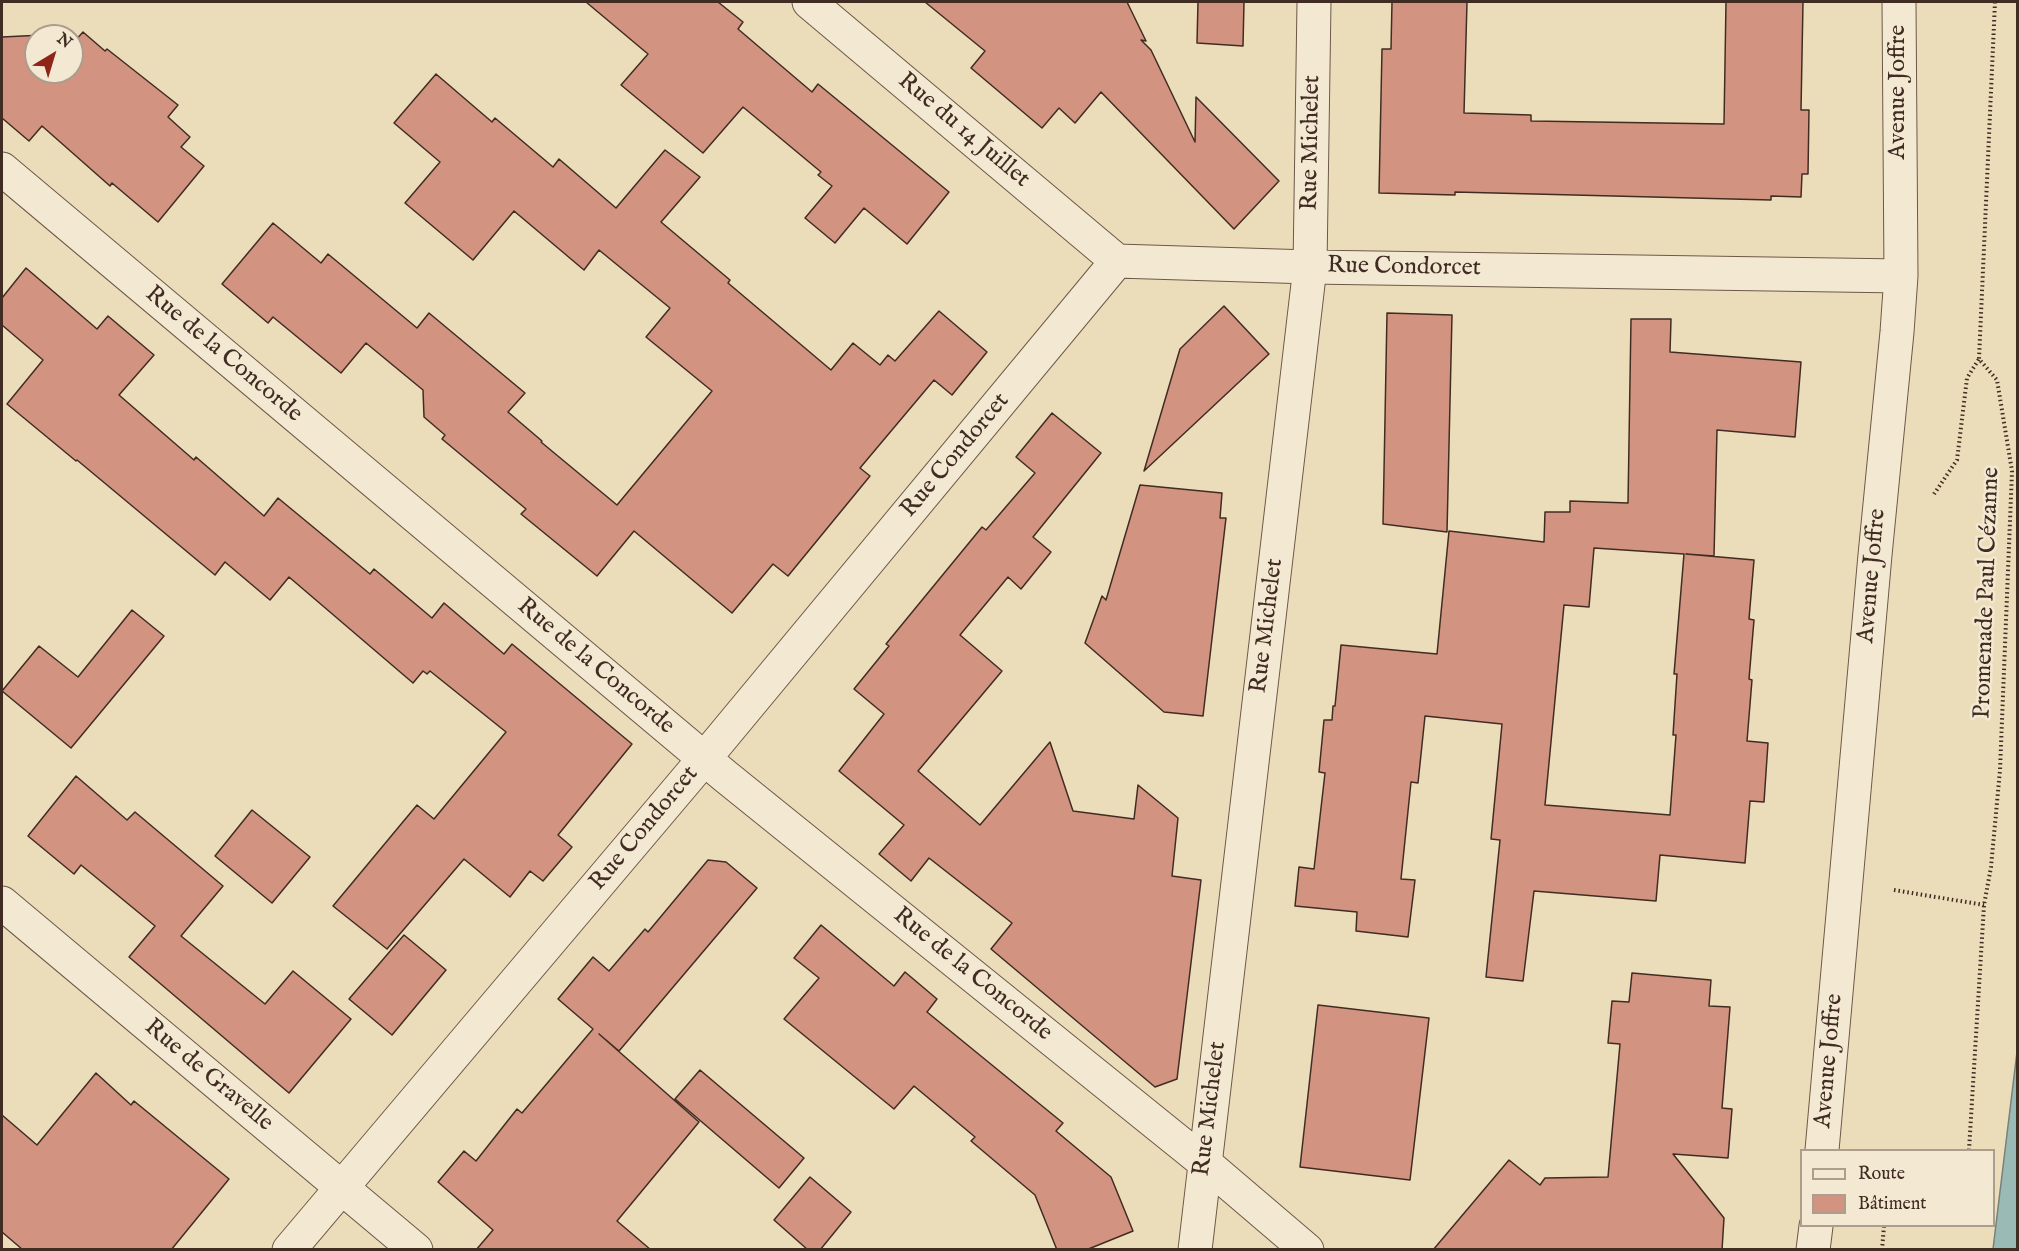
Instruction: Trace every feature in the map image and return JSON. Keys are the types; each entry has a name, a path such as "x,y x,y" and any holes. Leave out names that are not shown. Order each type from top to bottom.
{"street":[{"name":"Rue du 14 Juillet","path":"809,2 1117,261"},
{"name":"Rue Michelet","path":"1195,1250 1310,267 1314,2"},
{"name":"Avenue Joffre","path":"1822,1149 1901,276 1899,2"},
{"name":"Rue de la Concorde","path":"2,169 704,759 1205,1163 1307,1250"},
{"name":"Rue Condorcet","path":"289,1250 704,759 1117,261 1310,267 1901,276"},
{"name":"Rue de Gravelle","path":"2,903 416,1250"},
{"path":"1814,1250 1816,1227"}],"path":[{"path":"1934,494 1957,460 1968,378 1979,359 1995,2"},
{"name":"Promenade Paul Cézanne","path":"1969,1149 1984,905 1991,867 2000,770 2012,471 1997,380 1979,359"},
{"path":"1894,890 1984,905"},
{"path":"1882,1250 1884,1227"}],"water":[{"path":"2017,1052 2017,1249 1993,1249"}],"building":[{"path":"586,2 718,2 743,22 738,29 812,92 818,84 949,192 907,244 864,208 835,243 805,218 832,186 818,175 821,172 743,107 703,153 621,85 648,54"},
{"path":"925,2 1127,2 1146,41 1141,40 1151,50 1195,142 1196,97 1279,181 1234,229 1101,92 1075,123 1059,108 1042,128 971,68 985,51"},
{"path":"1198,2 1244,2 1243,46 1197,43"},
{"path":"1392,2 1467,2 1464,113 1531,115 1531,121 1724,124 1726,2 1803,2 1801,110 1809,110 1808,174 1802,174 1801,197 1771,196 1771,200 1455,192 1455,195 1379,193 1382,49 1391,49"},
{"path":"84,33 178,105 168,117 190,137 181,147 204,166 158,222 112,183 110,186 42,126 29,141 2,118 2,37 24,36 24,84 84,84"},
{"path":"436,74 492,122 495,118 553,167 559,159 616,208 665,150 700,177 661,222 730,280 728,283 831,370 853,343 880,365 888,355 895,361 939,311 987,352 952,395 934,380 860,468 870,476 788,576 773,564 732,613 634,531 597,576 521,514 526,509 442,439 445,435 424,417 423,390 366,343 341,373 273,317 268,323 222,284 273,223 321,263 328,254 417,328 429,313 525,393 508,412 617,505 712,391 646,337 670,308 599,250 584,270 514,211 473,260 405,203 440,162 394,123"},
{"path":"26,268 97,329 108,316 154,355 119,395 194,460 196,457 264,516 278,498 370,574 374,569 432,618 444,603 504,654 512,644 632,744 558,835 572,847 543,881 530,871 510,897 464,859 387,949 333,906 417,805 434,819 506,732 430,671 427,674 423,671 413,683 289,577 270,600 225,562 215,575 7,404 43,360 2,325 2,298"},
{"path":"1224,306 1269,354 1144,471 1180,349"},
{"path":"1387,313 1452,315 1447,532 1383,524"},
{"path":"1631,319 1671,319 1670,352 1801,362 1795,437 1717,430 1714,556 1686,554 1754,560 1749,619 1754,620 1747,741 1768,743 1764,802 1750,801 1745,863 1660,855 1656,901 1534,891 1523,981 1486,977 1500,840 1491,839 1502,724 1425,716 1418,783 1411,782 1401,879 1415,880 1408,937 1356,931 1357,912 1295,906 1299,867 1314,869 1325,773 1319,772 1324,720 1332,720 1341,645 1437,654 1449,531 1544,542 1545,512 1570,512 1570,501 1628,503","holes":["1594,548 1684,554 1674,674 1677,674 1673,735 1676,735 1670,815 1545,805 1564,605 1589,607"]},
{"path":"1052,413 1101,453 1033,537 1051,552 1021,589 1008,577 960,635 1002,671 918,771 980,825 1050,742 1073,811 1134,819 1138,785 1178,818 1172,876 1201,880 1177,1079 1155,1087 991,949 1012,923 929,858 911,881 879,854 904,825 839,771 884,714 854,689 889,646 886,644 982,527 986,530 1035,473 1016,457"},
{"path":"1140,485 1222,493 1220,518 1226,518 1203,716 1164,712 1085,643 1102,596 1106,600"},
{"path":"132,610 164,636 71,748 2,691 39,646 78,677"},
{"path":"76,776 127,820 135,812 223,886 181,936 265,1004 293,971 351,1019 289,1093 129,957 155,926 81,865 74,874 28,836"},
{"path":"252,810 310,857 272,903 215,856"},
{"path":"708,860 726,862 757,888 619,1051 599,1034 699,1122 617,1221 651,1250 476,1250 493,1230 438,1182 464,1151 476,1161 517,1109 522,1113 593,1029 558,999 593,957 609,971 645,929 648,932"},
{"path":"821,925 894,986 905,972 937,999 927,1012 1063,1123 1056,1131 1111,1177 1133,1231 1086,1250 1057,1250 1035,1195 971,1141 975,1137 914,1086 894,1109 784,1019 819,978 794,958"},
{"path":"404,935 446,970 392,1035 349,999"},
{"path":"1632,973 1711,980 1709,1006 1730,1007 1722,1108 1732,1109 1728,1158 1673,1154 1724,1218 1722,1250 1433,1250 1509,1160 1540,1185 1545,1178 1608,1177 1620,1044 1608,1043 1612,1001 1629,1002"},
{"path":"1318,1005 1429,1018 1410,1180 1300,1167"},
{"path":"700,1070 804,1158 779,1188 675,1099"},
{"path":"96,1073 131,1105 134,1101 229,1179 171,1250 23,1250 2,1232 2,1115 37,1145"},
{"path":"810,1177 851,1212 820,1250 808,1250 774,1220"}]}
